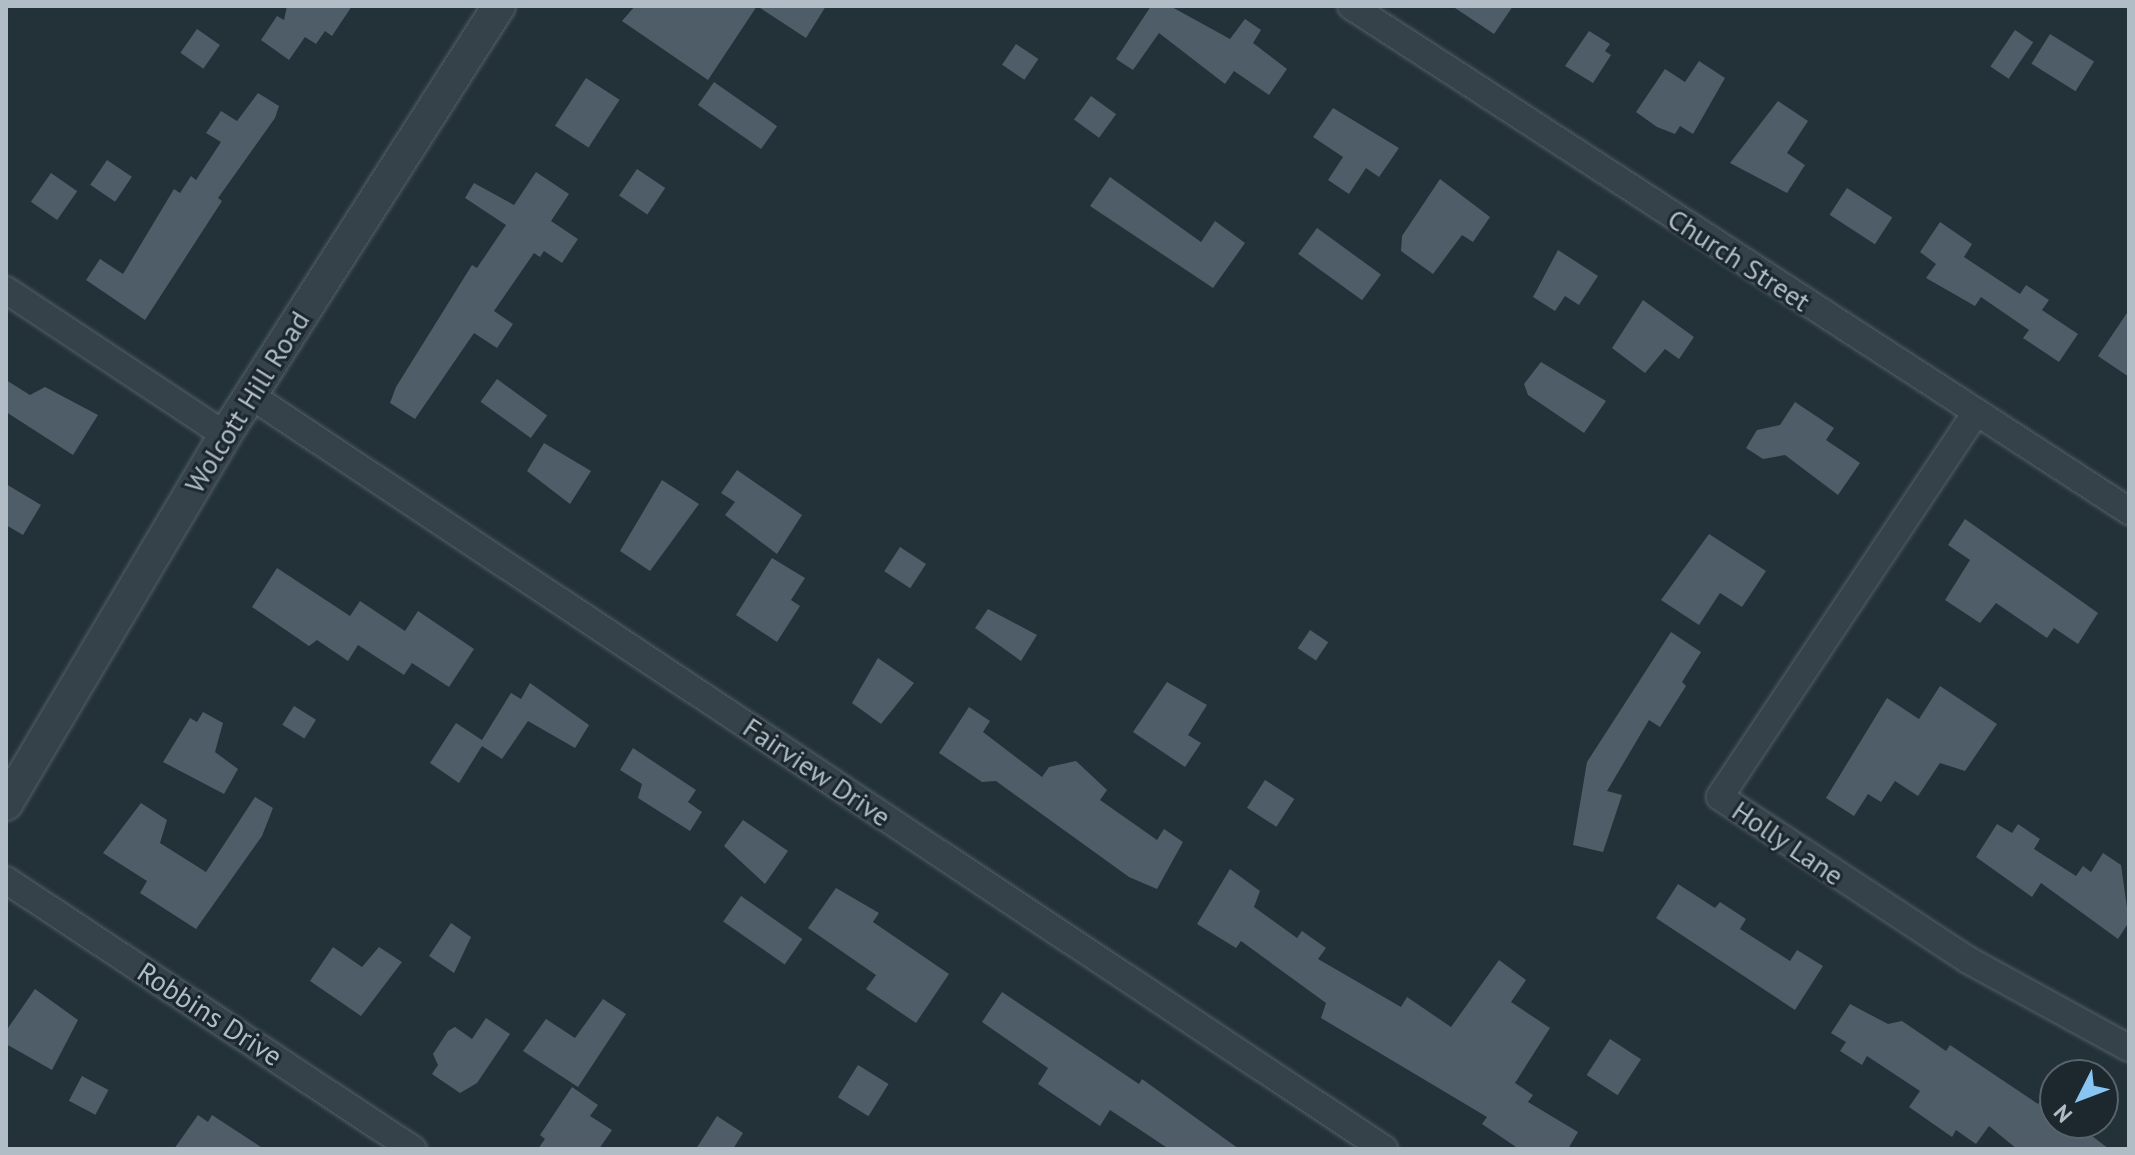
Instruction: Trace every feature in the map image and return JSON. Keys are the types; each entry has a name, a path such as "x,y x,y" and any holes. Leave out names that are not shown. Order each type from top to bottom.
{"street":[{"name":"Wolcott Hill Road","path":"6,804 225,435 499,6"},
{"name":"Church Street","path":"1351,6 1975,414 2129,511"},
{"path":"6,290 225,435"},
{"name":"Fairview Drive","path":"250,395 1384,1149"},
{"name":"Holly Lane","path":"1975,414 1720,797 1968,960 2129,1048"},
{"name":"Robbins Drive","path":"6,880 413,1149"}],"building":[{"path":"287,6 352,6 332,36 325,31 316,44 305,37 289,60 261,40 277,16 284,20"},
{"path":"635,6 757,6 708,80 622,21"},
{"path":"757,6 826,6 806,38"},
{"path":"1151,6 1170,6 1230,39 1245,19 1261,30 1253,43 1287,69 1269,95 1234,71 1225,84 1159,33 1133,70 1116,59"},
{"path":"1452,6 1513,6 1494,34"},
{"path":"197,29 220,45 203,69 180,53"},
{"path":"2015,30 2033,42 2009,79 1990,66"},
{"path":"1589,31 1610,44 1605,51 1611,55 1593,83 1565,66"},
{"path":"2050,34 2094,62 2076,91 2031,64"},
{"path":"1016,44 1038,59 1024,80 1002,65"},
{"path":"1699,61 1725,78 1693,134 1680,126 1675,134 1657,127 1636,112 1665,69 1685,82"},
{"path":"586,78 620,100 589,148 555,126"},
{"path":"714,82 777,126 761,149 698,105"},
{"path":"258,93 279,106 275,118 218,198 222,201 145,320 86,280 100,259 123,274 174,189 180,193 191,176 196,180 221,142 206,133 221,111 237,121"},
{"path":"1091,96 1116,114 1099,138 1074,119"},
{"path":"1778,101 1808,121 1787,153 1805,165 1787,193 1730,163"},
{"path":"1333,108 1399,148 1379,177 1366,168 1349,194 1328,180 1343,157 1313,137"},
{"path":"107,160 132,177 115,202 90,185"},
{"path":"637,169 665,188 647,215 619,196"},
{"path":"536,172 569,194 551,221 578,239 562,263 544,251 540,257 534,253 494,311 513,324 497,348 474,333 415,419 390,403 396,387 472,265 477,268 506,225 465,198 474,183 514,205"},
{"path":"51,173 77,191 57,220 31,202"},
{"path":"1110,177 1201,242 1215,221 1245,243 1213,288 1090,206"},
{"path":"1440,179 1490,217 1473,242 1462,235 1433,274 1401,251 1402,236"},
{"path":"1847,188 1892,217 1875,244 1830,215"},
{"path":"1940,222 1972,244 1964,257 2020,294 2026,285 2049,300 2042,310 2078,334 2059,362 2023,338 2029,330 1981,297 1975,306 1926,278 1936,264 1920,252"},
{"path":"1317,228 1381,274 1362,300 1298,254"},
{"path":"1558,250 1598,276 1579,305 1565,296 1555,311 1533,297"},
{"path":"1643,300 1694,337 1679,359 1665,349 1645,373 1612,348"},
{"path":"2129,310 2129,377 2098,356"},
{"path":"1541,362 1606,401 1584,433 1528,395 1524,384"},
{"path":"497,379 547,415 531,438 481,402"},
{"path":"6,380 30,395 45,387 98,415 73,455 6,412"},
{"path":"1795,402 1834,428 1826,440 1860,463 1838,495 1785,455 1763,459 1746,448 1757,430 1780,425"},
{"path":"544,443 591,471 570,504 527,471"},
{"path":"737,470 802,515 777,554 725,515 735,502 721,493"},
{"path":"662,480 699,504 650,571 620,551"},
{"path":"6,484 41,505 23,535 6,525"},
{"path":"1965,519 2098,613 2078,644 2054,628 2047,638 1996,603 1980,623 1945,600 1970,560 1948,545"},
{"path":"1709,534 1766,571 1742,607 1720,593 1699,625 1661,600"},
{"path":"900,547 926,564 910,588 884,571"},
{"path":"772,558 805,578 791,600 800,606 777,642 736,615"},
{"path":"277,568 350,616 360,601 405,631 418,611 474,649 449,687 412,663 404,675 358,645 348,661 317,640 309,646 252,607"},
{"path":"988,609 1037,635 1021,661 975,628"},
{"path":"1310,630 1328,642 1316,661 1298,648"},
{"path":"1671,632 1701,652 1682,682 1686,686 1660,727 1649,720 1607,791 1622,795 1603,852 1573,845 1587,762"},
{"path":"878,658 914,683 881,724 852,703"},
{"path":"1167,682 1207,705 1188,735 1201,743 1185,767 1133,732"},
{"path":"530,683 589,725 575,748 528,721 502,759 482,746 459,783 430,763 456,723 482,740 511,693 521,699"},
{"path":"1940,686 1997,724 1965,771 1940,763 1918,796 1895,781 1881,802 1868,794 1854,816 1826,798 1887,698 1919,719"},
{"path":"294,706 316,720 304,738 282,725"},
{"path":"969,707 990,721 983,732 1042,777 1049,767 1076,761 1107,790 1100,800 1157,840 1164,829 1183,842 1157,889 1129,877 996,781 982,782 939,753"},
{"path":"203,712 223,723 215,752 238,769 224,794 163,762 190,718 197,722"},
{"path":"633,748 696,790 688,802 702,812 690,831 638,798 642,784 620,770"},
{"path":"1265,780 1294,799 1276,827 1247,808"},
{"path":"255,797 273,808 262,836 196,929 140,893 147,881 103,853 141,803 167,820 160,843 206,872"},
{"path":"743,820 788,851 765,884 724,846"},
{"path":"1997,824 2012,833 2018,824 2040,839 2034,849 2076,876 2083,866 2091,872 2103,853 2121,865 2129,922 2118,939 2041,883 2032,897 1976,857"},
{"path":"1230,869 1260,891 1254,907 1297,938 1302,931 1326,948 1318,959 1401,1007 1407,997 1451,1027 1499,960 1526,980 1511,1002 1550,1028 1515,1083 1533,1095 1528,1102 1578,1132 1568,1149 1519,1149 1482,1124 1487,1117 1321,1018 1326,1003 1241,941 1236,948 1197,924"},
{"path":"1678,884 1715,908 1720,902 1746,919 1740,929 1790,961 1797,950 1823,966 1795,1010 1656,918"},
{"path":"836,888 879,913 873,922 949,974 916,1023 866,989 876,975 808,928"},
{"path":"741,896 802,939 785,964 723,921"},
{"path":"451,923 471,937 454,973 429,956"},
{"path":"333,947 362,967 379,947 402,962 361,1016 310,981"},
{"path":"35,989 78,1020 52,1070 6,1044 6,1031"},
{"path":"1002,992 1139,1084 1142,1079 1239,1149 1169,1149 1110,1110 1100,1126 1038,1084 1048,1068 982,1022"},
{"path":"603,999 626,1014 578,1087 523,1051 546,1019 575,1038"},
{"path":"1850,1004 1888,1024 1902,1021 1946,1051 1950,1045 2039,1102 2039,1139 2096,1139 2109,1149 2017,1149 1989,1126 1976,1144 1956,1130 1952,1137 1909,1107 1920,1091 1867,1056 1862,1065 1840,1051 1846,1042 1831,1033"},
{"path":"486,1018 510,1034 477,1083 460,1093 432,1074 438,1065 433,1054 448,1031 455,1027 472,1039"},
{"path":"1610,1039 1641,1059 1618,1095 1587,1075"},
{"path":"858,1065 889,1084 868,1116 838,1097"},
{"path":"82,1076 108,1090 95,1115 69,1101"},
{"path":"572,1087 598,1105 590,1116 612,1130 599,1149 538,1149 545,1139 540,1135"},
{"path":"198,1115 208,1122 212,1115 264,1149 174,1149"},
{"path":"717,1116 743,1133 733,1149 696,1149"}]}
